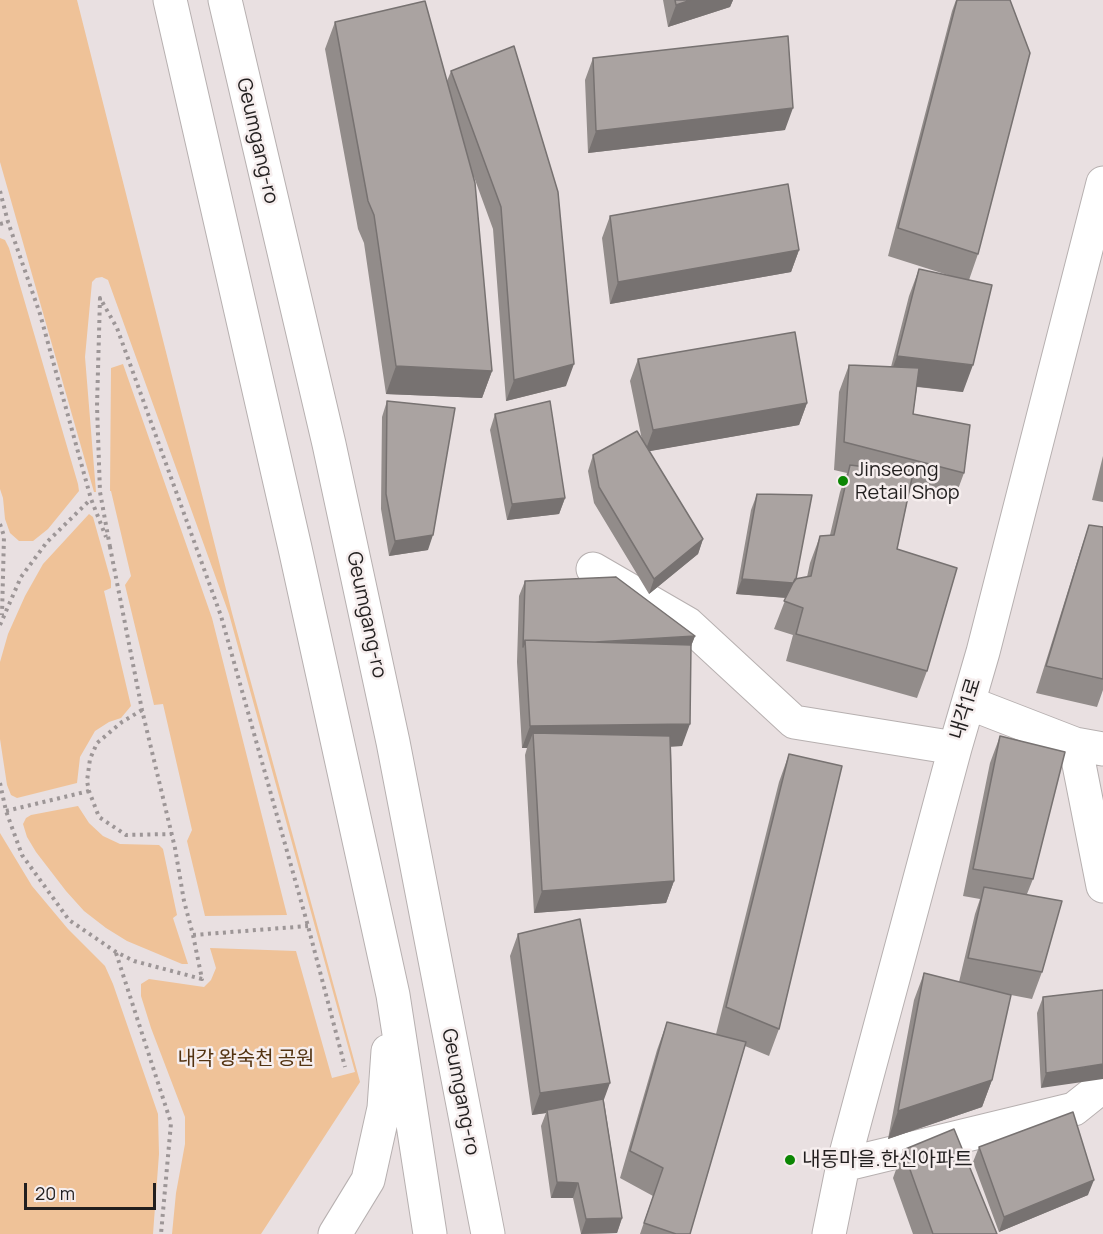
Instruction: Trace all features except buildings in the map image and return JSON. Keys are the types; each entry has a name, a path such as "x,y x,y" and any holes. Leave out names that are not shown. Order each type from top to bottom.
{"main road":[{"path":"170,0 292,536 393,995 430,1234"},
{"name":"Geumgang-ro","path":"225,0 329,444 391,730 488,1234"},
{"name":"내각1로","path":"830,1234 843,1165 969,703 1103,183"},
{"path":"593,569 688,624 794,722 955,748"},
{"path":"969,703 1089,747 1103,886"},
{"path":"335,1234 368,1180 384,1108 393,995"},
{"path":"843,1165 1074,1110 1101,1092"}],"path":[{"path":"0,191 8,222 40,314 91,500 110,547"},
{"path":"0,224 8,222"},
{"path":"0,783 6,812 22,855 69,920 116,952 134,961 202,979 184,901 172,834 142,710 100,492 97,406 100,298 117,328 221,616 308,926 347,1075"},
{"path":"0,625 21,577 47,542 91,500"},
{"path":"0,524 4,536 2,617"},
{"path":"142,710 122,722 97,742 90,759 87,781 89,791 99,817 126,835 172,834"},
{"path":"6,812 89,791"},
{"path":"193,934 308,926"},
{"path":"116,952 171,1123 161,1234"}],"green space":[{"name":"내각 왕숙천 공원","path":"0,0 77,0 232,613 360,1082 261,1234 172,1234 176,1193 185,1144 185,1117 151,1028 141,996 141,984 149,979 204,987 211,980 216,968 210,948 296,951 332,1078 355,1072 229,614 108,280 102,277 92,282 85,357 96,492 94,492 0,162"},
{"path":"0,238 5,240 9,248 79,491 48,529 33,541 19,541 10,533 0,489"},
{"path":"123,364 212,618 287,915 205,916 187,841 192,830 163,704 154,705 125,585 131,576 110,491 111,368"},
{"path":"89,514 93,517 111,581 111,588 104,591 131,706 121,718 95,731 80,757 77,783 17,798 11,795 7,785 0,739 0,662 8,634 43,564"},
{"path":"78,806 89,823 103,836 120,844 159,845 163,849 177,915 173,918 188,964 182,964 127,941 106,928 84,911 36,852 27,837 23,824 26,818"},
{"name":"내각 왕숙천 공원","path":"0,833 32,886 68,929 105,966 113,984 158,1114 159,1154 153,1234 0,1234"}],"place":[{"name":"Jinseong Retail Shop","path":"843,481"},
{"name":"내동마을.한신아파트","path":"790,1160"}]}
